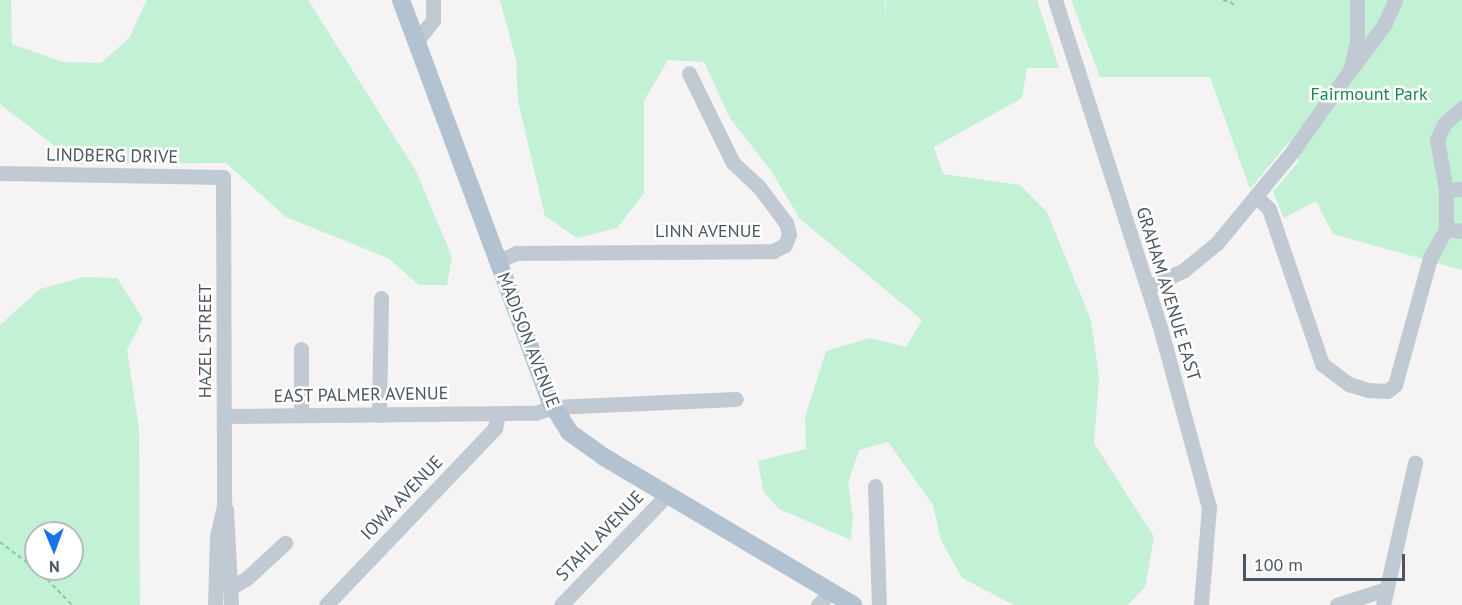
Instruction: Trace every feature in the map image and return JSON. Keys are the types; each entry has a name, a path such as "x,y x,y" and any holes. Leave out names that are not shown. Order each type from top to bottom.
{"main road":[{"name":"MADISON AVENUE","path":"401,0 552,407 575,439 667,495 824,598 853,605"}],"street":[{"path":"416,42 433,20 433,0"},
{"name":"GRAHAM AVENUE EAST","path":"1055,0 1148,287 1209,507 1202,605"},
{"path":"1350,70 1358,26 1357,0"},
{"path":"1148,287 1194,262 1257,197 1380,31 1395,0"},
{"path":"1358,26 1364,31 1380,31"},
{"name":"LINN AVENUE","path":"498,261 516,253 773,250 784,246 789,234 786,223 759,187 732,163 689,73"},
{"path":"1257,197 1269,209 1318,357 1349,384 1381,392 1395,385 1430,258 1454,230 1454,190 1438,136 1444,124 1462,108"},
{"name":"LINDBERG DRIVE","path":"0,173 224,177"},
{"name":"HAZEL STREET","path":"215,605 217,537 225,506 224,177"},
{"path":"379,415 381,298"},
{"path":"301,415 302,349"},
{"name":"EAST PALMER AVENUE","path":"224,416 536,413 552,407 736,399"},
{"name":"IOWA AVENUE","path":"326,605 495,428 498,414"},
{"path":"1383,605 1414,464"},
{"path":"875,486 879,605"},
{"name":"STAHL AVENUE","path":"561,605 667,495"},
{"name":"HAZEL STREET","path":"225,506 228,513 231,605"},
{"path":"230,588 247,578 285,543"},
{"path":"1337,605 1386,589"}],"path":[{"path":"1223,0 1234,4"},
{"path":"0,543 42,574 72,605"}],"green space":[{"path":"0,0 11,0 12,44 63,62 101,63 129,38 147,0 308,0 416,171 452,257 447,285 419,285 388,258 286,217 226,163 78,164 0,104"},
{"path":"500,0 885,0 886,21 886,0 1037,0 1059,68 1027,68 1022,98 934,147 943,174 1020,185 1047,212 1091,320 1099,378 1094,443 1154,537 1145,587 1128,605 1014,605 962,578 941,540 933,505 888,442 859,450 848,483 853,517 851,540 779,509 763,491 758,461 806,449 805,417 826,351 870,338 906,347 922,320 799,218 772,172 730,118 704,62 668,60 644,101 644,193 617,228 577,238 545,216 518,101 516,60"},
{"name":"Fairmount Park","path":"1071,0 1462,0 1462,270 1333,234 1316,201 1284,218 1273,192 1299,161 1289,142 1250,189 1210,77 1100,77"},
{"path":"84,277 117,278 143,319 127,350 139,428 140,605 0,605 0,325 40,289"}]}
